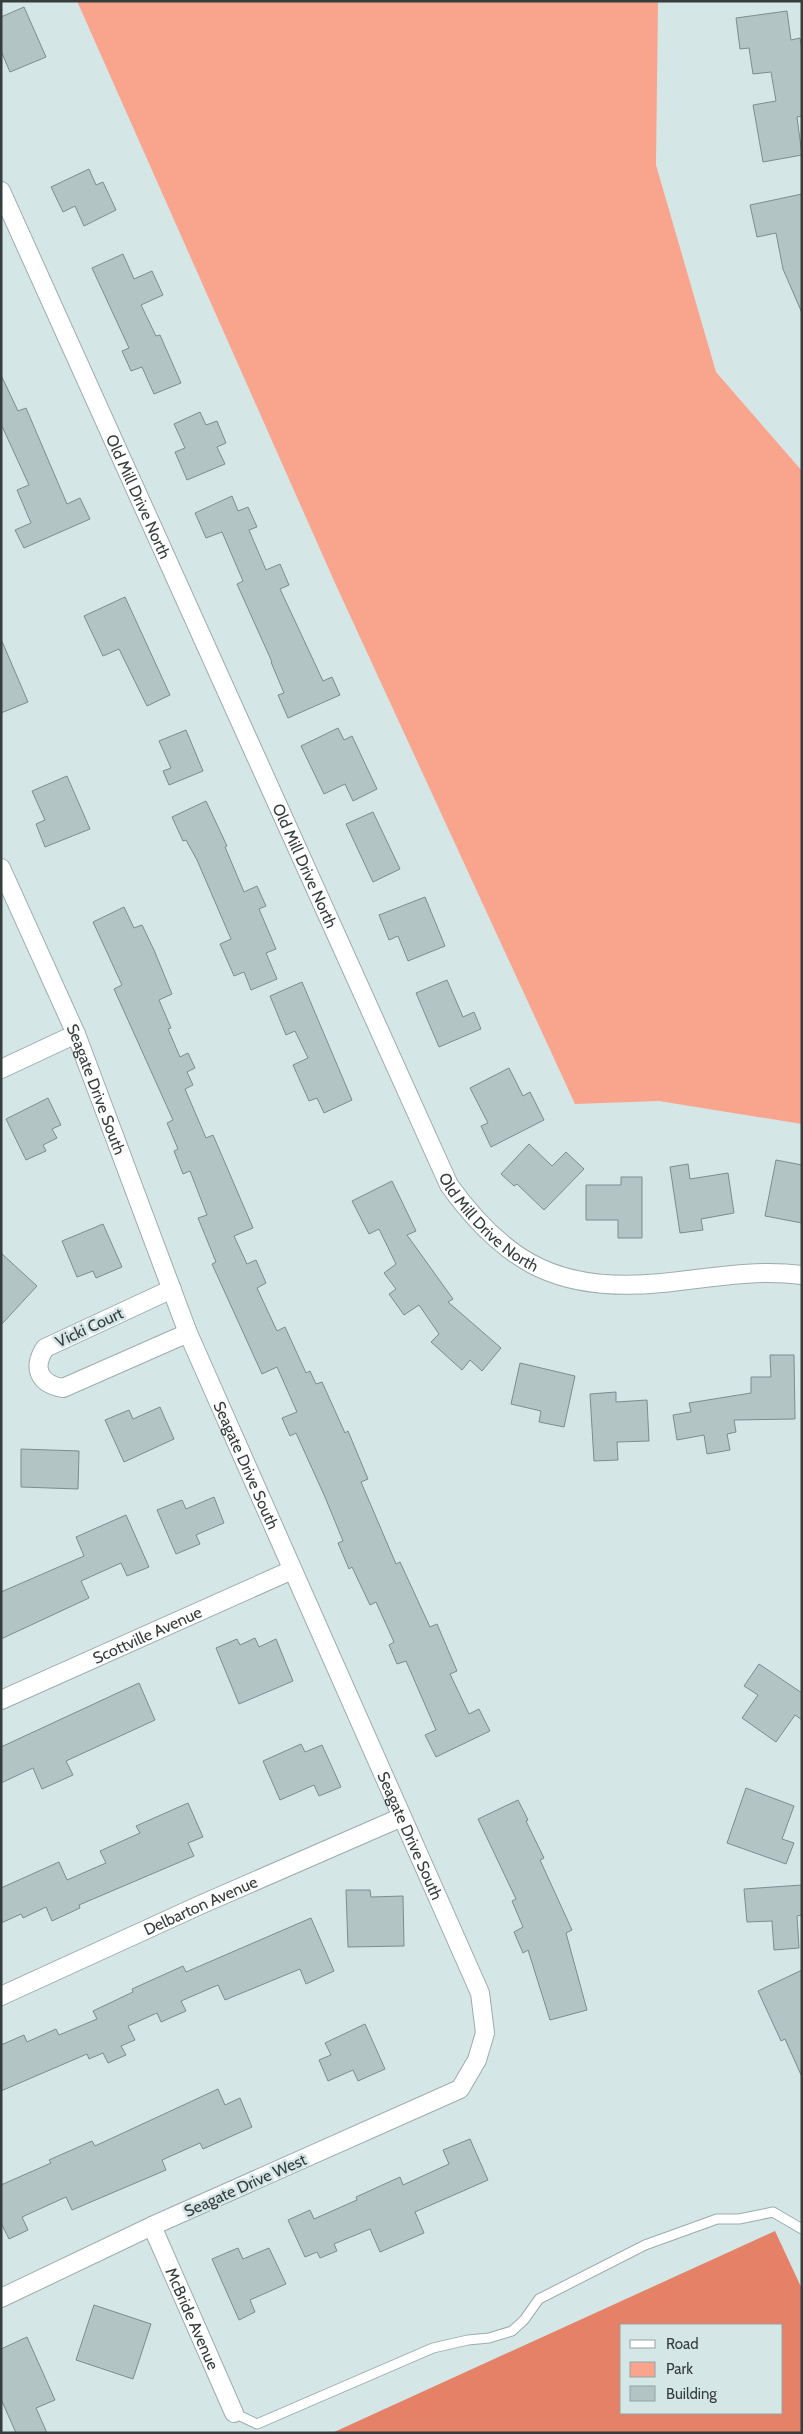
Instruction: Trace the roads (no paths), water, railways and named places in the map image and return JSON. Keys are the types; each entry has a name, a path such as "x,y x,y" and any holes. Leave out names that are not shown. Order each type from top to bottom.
{"street":[{"name":"Old Mill Drive North","path":"1,191 449,1185 462,1203 475,1220 509,1250 530,1264 571,1281 625,1286 739,1273 775,1271 802,1274"},
{"name":"Seagate Drive South","path":"1,868 76,1034 188,1333 480,1993 485,2033 477,2060"},
{"path":"1,1069 76,1034"},
{"name":"Vicki Court","path":"172,1289 45,1348 39,1357 41,1376 46,1383 63,1388 188,1333"},
{"name":"Scottville Avenue","path":"1,1700 292,1570"},
{"name":"Delbarton Avenue","path":"1,1996 200,1905 402,1818"},
{"name":"Seagate Drive West","path":"1,2298 152,2226 460,2089 477,2060"},
{"name":"McBride Avenue","path":"152,2226 234,2413"}],"lane":[{"path":"234,2413 257,2424 433,2348 468,2340 489,2338 512,2331 524,2320 539,2299 646,2245 716,2219 740,2219 773,2212 802,2229"}]}
